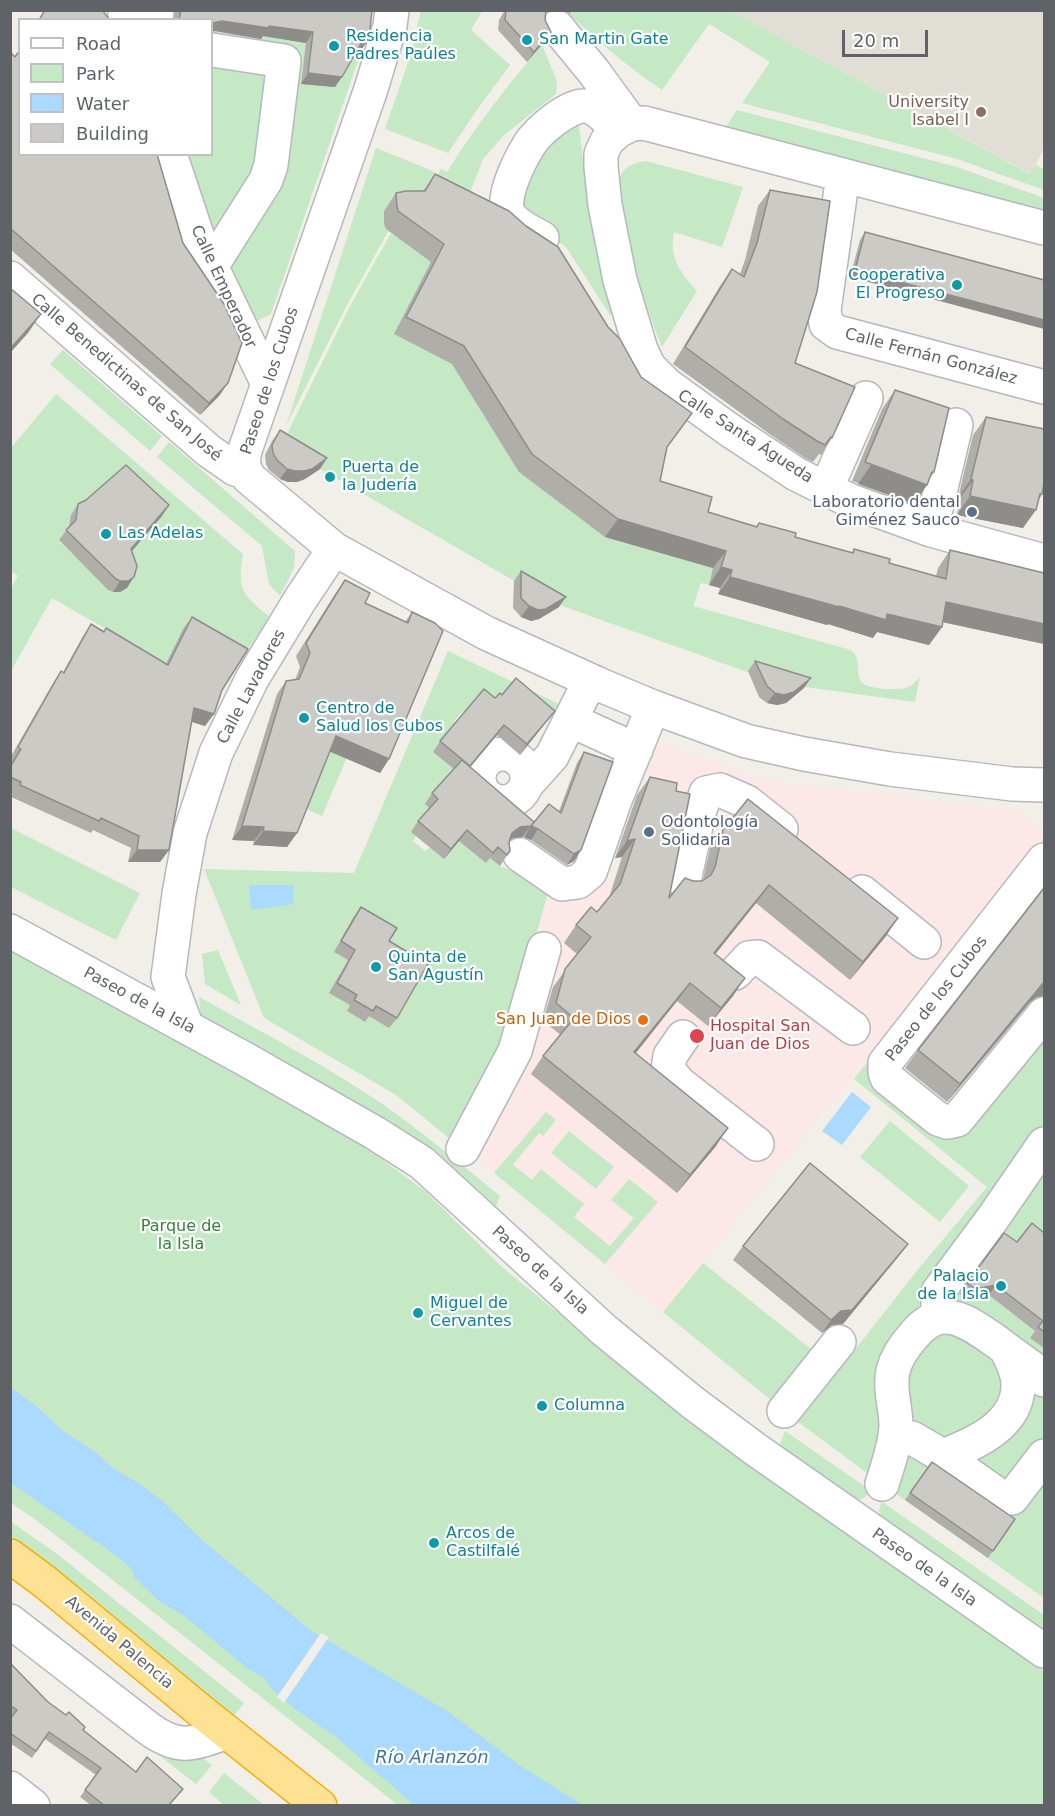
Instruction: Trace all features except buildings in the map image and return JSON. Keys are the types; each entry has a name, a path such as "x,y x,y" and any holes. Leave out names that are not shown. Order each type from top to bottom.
{"highway":[{"name":"Avenida Palencia","path":"10,1556 320,1806"}],"street":[{"name":"Paseo de los Cubos","path":"392,10 390,26 371,89 245,450 243,463 248,477 334,549 486,633 653,707 747,741 804,754 890,769 1012,784 1044,785"},
{"path":"557,27 594,72 625,127"},
{"path":"211,267 253,204 266,180 271,165 284,61 213,50"},
{"path":"564,260 553,245 513,221 507,212 507,191 530,144 545,128 572,108 588,106 625,127 644,123 655,125 1044,228"},
{"name":"Calle Santa Águeda","path":"625,127 607,141 601,154 601,167 605,205 618,269 641,350 649,367 666,384 728,429 786,468 826,489 851,501 931,530 1044,561"},
{"name":"Calle Emperador","path":"171,156 199,241 268,384"},
{"name":"Calle Fernán González","path":"843,176 824,310 826,324 837,332 1044,387"},
{"name":"Calle Benedictinas de San José","path":"10,278 209,451 235,469 246,472"},
{"path":"605,326 622,345 641,350"},
{"path":"826,489 866,398"},
{"path":"931,530 956,425"},
{"name":"Calle Lavadores","path":"187,1027 168,977 190,833 216,753 252,679 334,549"},
{"path":"526,785 552,756 590,681"},
{"path":"520,855 562,884 578,882 590,872 615,800 653,707"},
{"path":"570,720 636,750"},
{"path":"684,881 705,792 720,790 747,802 803,846"},
{"name":"Paseo de los Cubos","path":"1044,860 885,1064 887,1078 938,1119 948,1122 957,1120 1044,1014"},
{"path":"840,875 924,942"},
{"name":"Paseo de la Isla","path":"10,931 187,1027 375,1133 422,1163 604,1330 692,1402 764,1456 1044,1651"},
{"path":"463,1149 515,1051 544,949"},
{"path":"735,974 749,958 758,957 853,1028"},
{"path":"140,1001 168,977"},
{"path":"682,1037 670,1056 668,1070 670,1073 679,1083 757,1144"},
{"path":"938,1317 938,1292 1042,1153"},
{"path":"882,1484 895,1442 896,1423 892,1401 893,1371 903,1348 920,1328 938,1317 954,1317 969,1322 1038,1371 1044,1380"},
{"path":"784,1411 839,1342"},
{"path":"943,1456 988,1435 1008,1414 1016,1397 1018,1382 1006,1349"},
{"path":"895,1442 903,1438 912,1438 943,1456 1004,1499 1012,1498 1044,1456"},
{"path":"10,1621 148,1728 170,1742 196,1743 227,1732"},
{"path":"10,1788 33,1806"}],"shaded area":[{"name":"University Isabel I","path":"731,11 1044,11 1044,148 1031,174"},
{"name":"Hospital San Juan de Dios","path":"658,743 763,780 1018,811 1042,830 1044,827 1044,839 854,1079 852,1078 663,1312 473,1156 545,902 615,877 625,830 622,829 629,795 635,796 642,785"}],"green space":[{"path":"144,10 365,11 362,49 271,314 250,324 186,156 213,156 213,18 142,18"},
{"path":"421,11 482,11 471,30 510,65 448,153 385,129 410,57"},
{"path":"573,11 731,11 1030,174 1036,165 1044,169 1044,190 957,159 742,103 770,62 709,24 662,90 592,35 570,15"},
{"path":"542,45 557,81 556,94 504,135 483,159 460,219 452,364 714,567 709,585 701,583 693,606 851,650 857,660 860,680 867,686 888,689 905,688 914,684 920,676 915,702 797,686 756,675 551,602 313,465 285,438 349,308 391,233 399,238 441,169 447,172 492,107"},
{"path":"737,110 957,167 1044,198 1044,217 725,131"},
{"path":"578,118 590,215 613,314 610,315 566,247 534,225 522,209 527,177 539,151"},
{"path":"376,148 435,172 409,214 385,214 384,224 389,230 347,305 286,426"},
{"path":"646,161 743,187 722,247 674,232 673,250 677,264 697,291 662,347 637,277 619,187 620,176 625,169"},
{"path":"63,350 162,436 150,451 50,364"},
{"path":"56,394 243,554 241,576 244,590 253,603 270,617 240,661 166,663 52,598 11,671 11,589 18,576 11,571 11,448","holes":["119,476 162,516 119,565 127,588 120,592 112,592 59,541"]},
{"path":"169,442 295,551 294,568 280,596 269,584 262,546 157,457"},
{"path":"448,651 559,704 547,721 499,701 466,712 464,710 454,721 462,777 430,809 413,841 425,851 430,847 464,835 500,866 550,886 504,1048 455,1143 396,1095 264,1018 204,869 354,873"},
{"path":"340,722 359,729 322,816 304,808"},
{"path":"11,828 140,893 116,940 11,887"},
{"path":"1044,839 1044,851 877,1065 945,1134 1044,1031 1044,1598 798,1422 920,1267 987,1187 854,1079"},
{"path":"218,950 241,1005 205,984 202,954"},
{"name":"Parque de la Isla","path":"11,951 268,1090 372,1152 425,1191 502,1267 612,1357 762,1472 1044,1671 1044,1805 398,1805 36,1520 11,1503"},
{"path":"199,997 314,1061 381,1103 500,1196 494,1212 201,1019"},
{"path":"546,1112 556,1120 543,1136 539,1133 513,1165 532,1180 541,1169 584,1204 574,1217 610,1246 634,1218 611,1200 629,1179 658,1202 605,1264 494,1173"},
{"path":"890,1121 969,1186 940,1222 860,1157"},
{"path":"569,1131 614,1167 596,1189 551,1153"},
{"path":"703,1263 816,1353 777,1405 663,1312"},
{"path":"785,1431 870,1490 867,1495 853,1500 779,1447"},
{"path":"881,1501 1044,1615 1044,1634 882,1520 879,1514"},
{"path":"10,1521 57,1554 244,1703 230,1721 11,1547"},
{"path":"129,1732 191,1749 212,1765 196,1784"},
{"path":"224,1773 264,1805 224,1805 209,1792"}],"water":[{"path":"249,885 294,885 293,904 251,910"},
{"path":"852,1092 871,1107 842,1145 822,1131"},
{"name":"Río Arlanzón","path":"10,1387 35,1405 63,1431 94,1451 114,1469 160,1499 202,1540 310,1630 447,1711 519,1765 583,1805 414,1805 336,1737 295,1709 272,1689 264,1678 247,1668 183,1615 159,1601 134,1577 132,1569 117,1556 11,1483"}],"pier":[{"path":"321,1633 329,1637 284,1703 277,1697"}],"place":[{"name":"San Martin Gate","path":"527,40"},
{"name":"Residencia Padres Paúles","path":"334,46"},
{"name":"University Isabel I","path":"981,112"},
{"name":"Cooperativa El Progreso","path":"957,285"},
{"name":"Puerta de la Judería","path":"330,477"},
{"name":"Laboratorio dental Giménez Sauco","path":"972,512"},
{"name":"Las Adelas","path":"106,534"},
{"name":"Centro de Salud los Cubos","path":"304,718"},
{"name":"Odontología Solidaria","path":"649,832"},
{"name":"Quinta de San Agustín","path":"376,967"},
{"name":"San Juan de Dios","path":"643,1020"},
{"name":"Hospital San Juan de Dios","path":"697,1036"},
{"name":"Palacio de la Isla","path":"1001,1286"},
{"name":"Miguel de Cervantes","path":"418,1313"},
{"name":"Columna","path":"542,1406"},
{"name":"Arcos de Castilfalé","path":"434,1543"}]}
